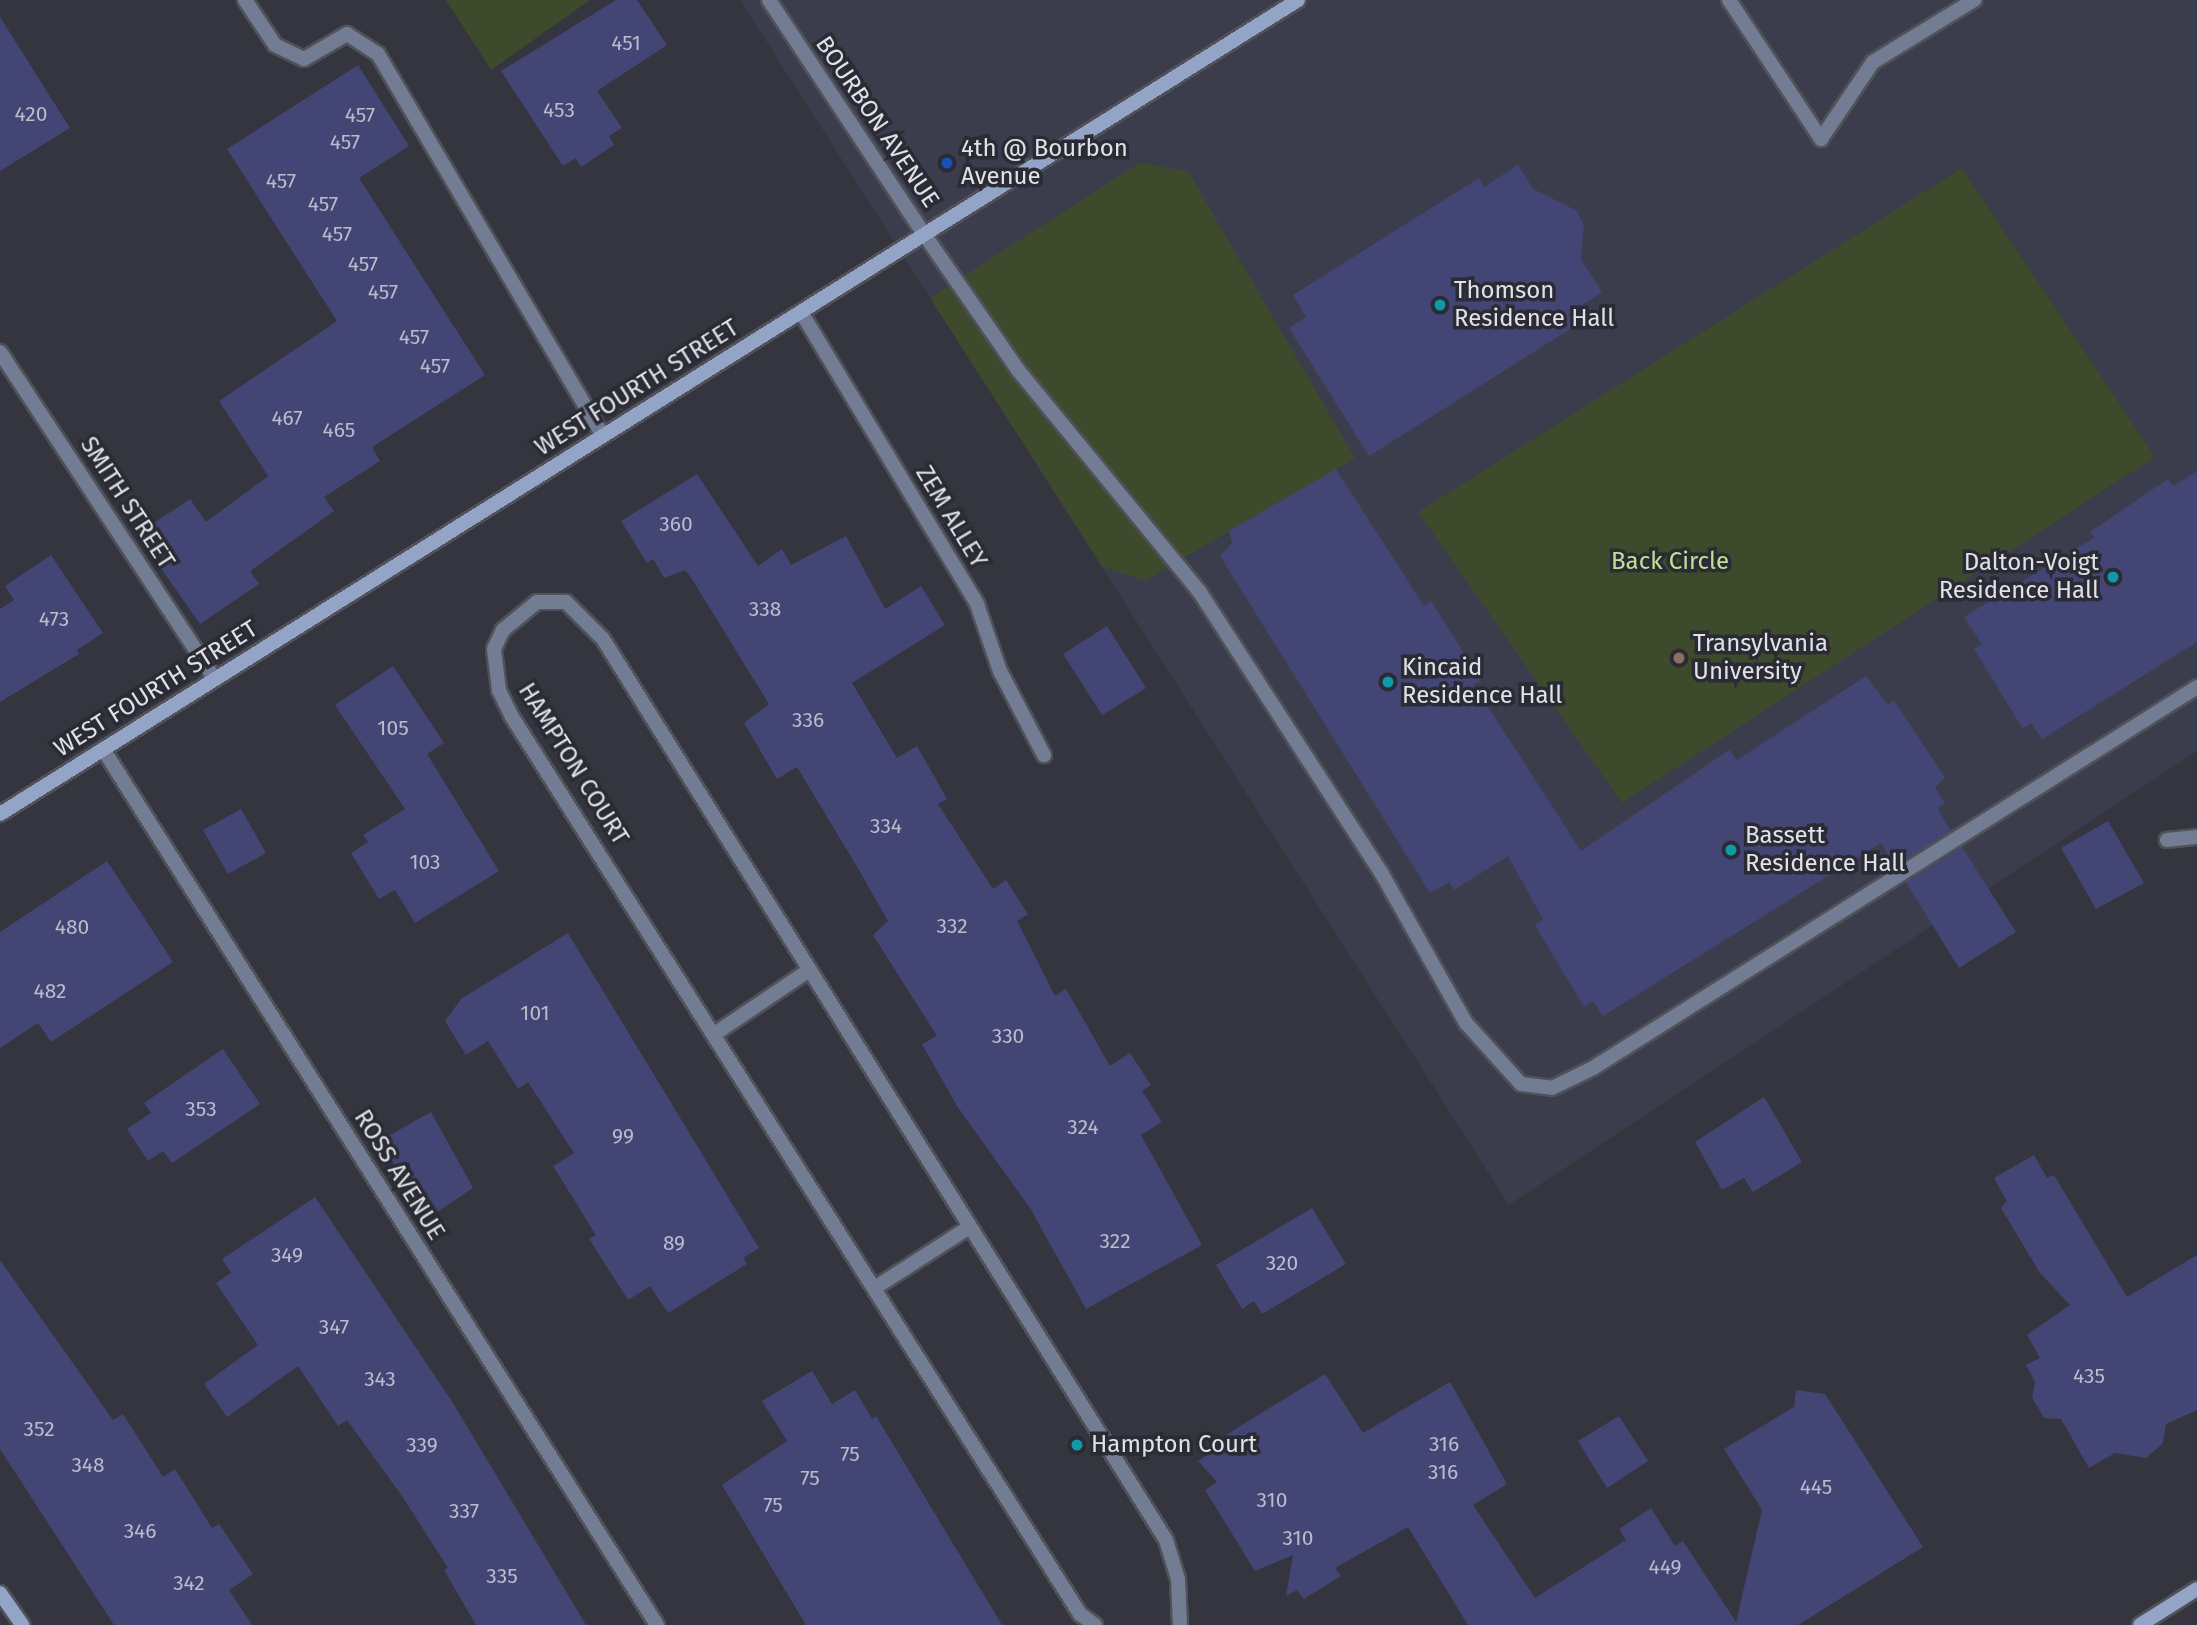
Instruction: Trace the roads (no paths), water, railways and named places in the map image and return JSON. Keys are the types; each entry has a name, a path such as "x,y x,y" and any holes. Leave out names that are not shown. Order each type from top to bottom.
{"main road":[{"name":"WEST FOURTH STREET","path":"0,814 1298,0"},
{"path":"2140,1625 2197,1589"},
{"path":"0,1592 22,1625"}],"street":[{"path":"245,0 275,45 304,59 347,34 378,54 603,436"},
{"name":"BOURBON AVENUE","path":"769,0 1018,370 1199,592 1382,874 1466,1023 1521,1084 1552,1088 1593,1068 2197,687"},
{"path":"1729,0 1821,139 1873,62 1974,0"},
{"name":"ZEM ALLEY","path":"801,312 977,604 1000,671 1044,755"},
{"name":"SMITH STREET","path":"0,352 215,679"},
{"name":"HAMPTON COURT","path":"1095,1625 1080,1614 499,690 494,649 521,612 537,602 566,602 585,616 1166,1540 1178,1579 1180,1625"},
{"name":"ROSS AVENUE","path":"103,749 657,1625"},
{"path":"2166,840 2197,837"},
{"path":"716,1033 808,971"},
{"path":"876,1287 968,1228"}],"place":[{"name":"4th @ Bourbon Avenue","path":"947,163"},
{"name":"Thomson Residence Hall","path":"1440,305"},
{"name":"Dalton-Voigt Residence Hall","path":"2113,577"},
{"name":"Transylvania University","path":"1679,658"},
{"name":"Kincaid Residence Hall","path":"1388,682"},
{"name":"Bassett Residence Hall","path":"1731,850"},
{"name":"Hampton Court","path":"1077,1445"}],"park label":[{"name":"Back Circle","path":"1670,562"}]}
